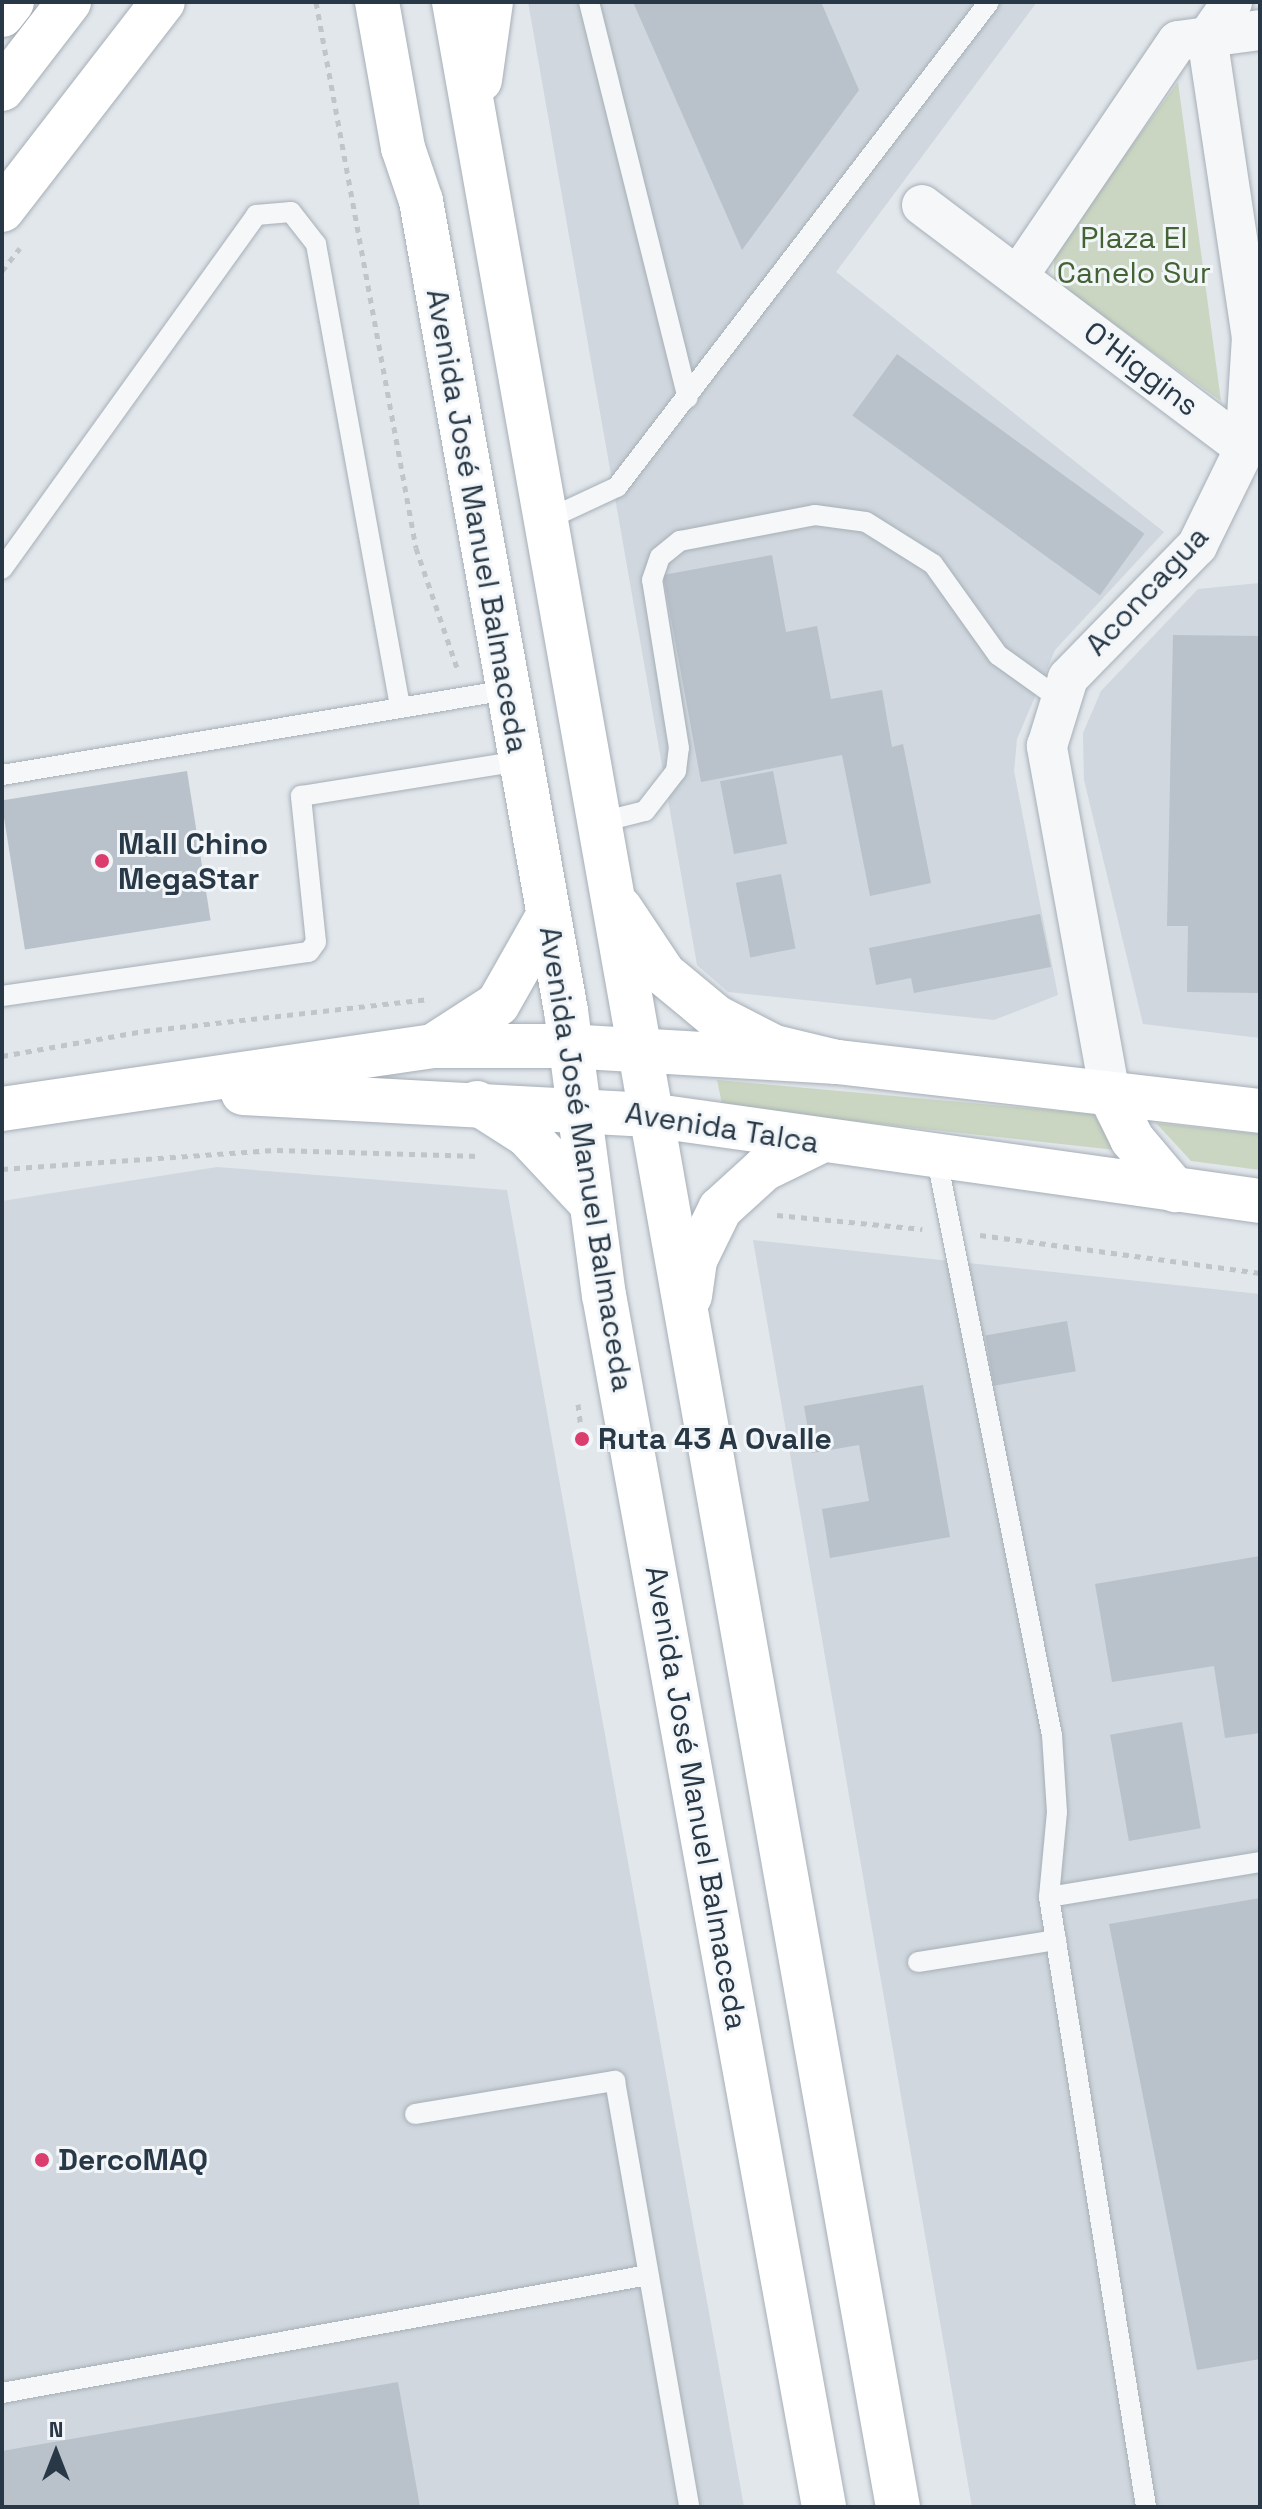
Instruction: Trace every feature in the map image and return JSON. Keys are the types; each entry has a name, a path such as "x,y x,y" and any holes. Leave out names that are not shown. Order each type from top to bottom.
{"main road":[{"path":"2,15 12,2"},
{"path":"2,89 69,2"},
{"path":"2,210 163,2"},
{"name":"Avenida José Manuel Balmaceda","path":"377,2 403,148 421,201 489,692 520,761 548,916 589,1201 824,2507"},
{"path":"454,2 635,1049 688,1326 898,2507"},
{"path":"475,114 491,2"},
{"path":"609,885 642,946 691,998 755,1038 837,1062"},
{"path":"433,1046 498,1004 548,916"},
{"name":"Avenida Talca","path":"2,1109 433,1046 567,1046 837,1062 1260,1111"},
{"name":"Avenida Talca","path":"181,1085 649,1115 817,1143 1260,1201"},
{"path":"1110,1094 1132,1139 1175,1190"},
{"path":"477,1103 527,1135 589,1201"},
{"path":"688,1326 695,1260 720,1209 764,1169 817,1143"}],"street":[{"path":"1207,38 1232,2"},
{"path":"1018,276 1178,41 1260,30"},
{"name":"Aconcagua","path":"1110,1094 1047,771 1058,698 1082,660 1197,546 1245,448 1255,375 1253,301 1207,38"},
{"name":"O'Higgins","path":"922,205 1245,448"}],"lane":[{"path":"589,2 688,398"},
{"path":"543,522 617,487 989,2"},
{"path":"2,569 256,215 291,212 316,244 400,705"},
{"path":"597,823 645,811 676,771 679,748 652,580 660,557 680,541 815,515 866,522 933,564 1014,671 1058,698"},
{"path":"2,775 489,692"},
{"path":"2,996 309,952 316,942 301,796 520,761"},
{"path":"937,1159 1052,1735 1057,1812 1049,1897 1146,2507"},
{"path":"1049,1897 1260,1862"},
{"path":"918,1962 1056,1940"},
{"path":"415,2114 615,2081 689,2507"},
{"path":"2,2393 648,2275"}],"path":[{"path":"316,2 419,560 489,692"},
{"path":"2,1056 144,1031 414,999 498,1004"},
{"path":"2,1169 277,1150 494,1159"},
{"path":"720,1209 950,1231 1260,1273"},
{"path":"577,1393 582,1439"}],"shaded area":[{"path":"528,2 1037,2 836,272 1164,532 1055,650 1017,739 1014,771 1058,995 994,1020 728,992 697,965"},
{"path":"1260,583 1260,1038 1143,1024 1084,780 1083,733 1101,691 1198,589"},
{"path":"217,1167 507,1190 744,2507 2,2507 2,1201"},
{"path":"753,1240 1260,1294 1260,2507 972,2507"}],"green space":[{"name":"Plaza El Canelo Sur","path":"1178,82 1221,401 1054,281 1054,252"},
{"path":"717,1080 1094,1114 1115,1150 745,1109 722,1104"},
{"path":"1156,1123 1260,1134 1260,1170 1191,1161"}],"building":[{"path":"633,2 821,2 859,90 742,250"},
{"path":"897,354 1145,534 1100,595 852,415"},
{"path":"772,555 786,632 817,626 831,699 882,690 892,747 903,744 931,883 870,896 842,755 701,782 663,575"},
{"path":"1173,635 1260,636 1260,993 1187,992 1188,926 1167,926"},
{"name":"Mall Chino MegaStar","path":"187,771 211,920 25,950 2,800"},
{"path":"773,771 787,844 734,854 720,781"},
{"path":"781,874 796,949 750,957 736,883"},
{"path":"1040,914 1051,967 914,993 911,978 876,985 869,948"},
{"path":"1067,1321 1076,1371 994,1386 985,1335"},
{"path":"923,1385 950,1537 830,1558 822,1509 869,1501 859,1445 812,1453 804,1406"},
{"path":"1260,1556 1260,1733 1225,1738 1214,1666 1112,1682 1095,1584"},
{"path":"1182,1722 1201,1828 1129,1841 1110,1735"},
{"path":"1260,1898 1260,2359 1197,2370 1109,1924"},
{"path":"398,2382 420,2507 2,2507 2,2451"}],"place":[{"name":"Mall Chino MegaStar","path":"102,861"},
{"name":"Ruta 43 A Ovalle","path":"582,1439"},
{"name":"DercoMAQ","path":"42,2160"}]}
